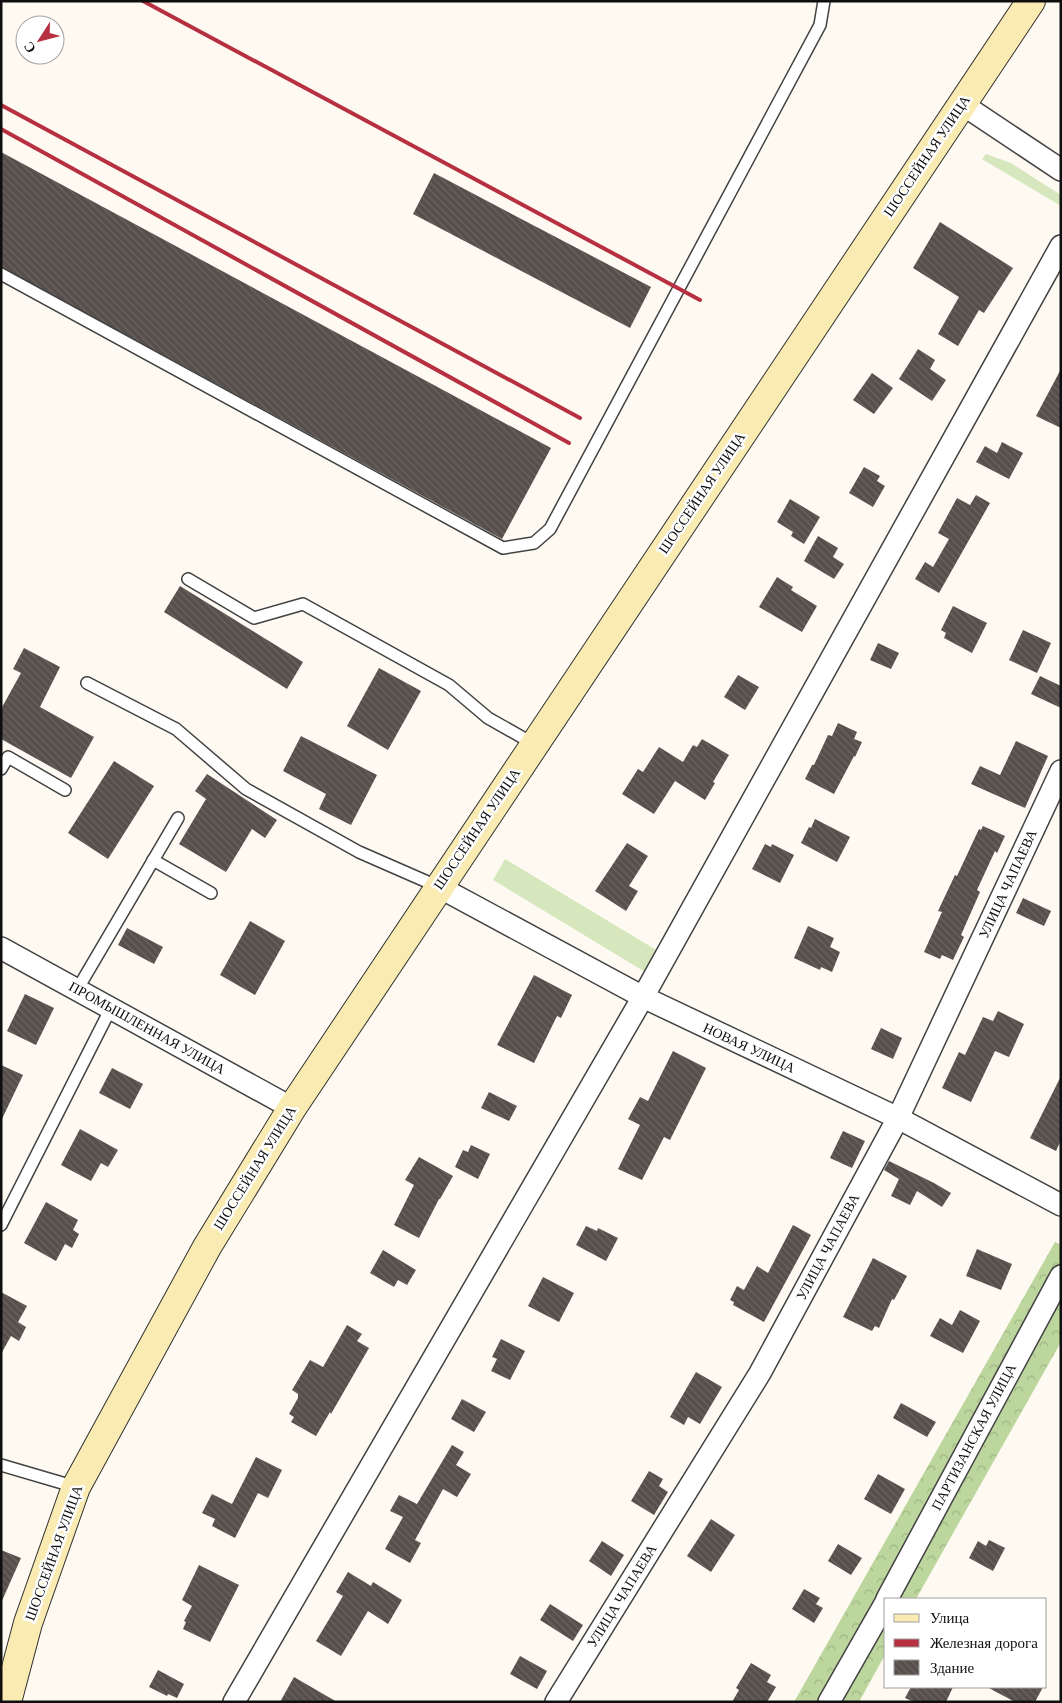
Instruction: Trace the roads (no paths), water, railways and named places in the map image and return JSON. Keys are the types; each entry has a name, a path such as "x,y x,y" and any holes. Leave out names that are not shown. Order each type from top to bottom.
{"main road":[{"name":"ШОССЕЙНАЯ УЛИЦА","path":"7,1702 28,1623 76,1487 207,1248 292,1108 1031,1"}],"street":[{"path":"962,104 1061,170"},
{"path":"234,1702 643,997 1061,246"},
{"name":"УЛИЦА ЧАПАЕВА","path":"556,1702 760,1373 898,1118 1061,771"},
{"name":"НОВАЯ УЛИЦА","path":"439,886 643,997 898,1118 1061,1205"},
{"name":"ПРОМЫШЛЕННАЯ УЛИЦА","path":"1,948 292,1108"},
{"name":"ПАРТИЗАНСКАЯ УЛИЦА","path":"888,1598 1061,1276"},
{"name":"ПАРТИЗАНСКАЯ УЛИЦА","path":"829,1702 884,1605"}],"lane":[{"path":"1,274 503,548 534,543 550,529 820,25 824,1"},
{"path":"188,579 254,618 303,604 449,685 488,718 534,744"},
{"path":"87,683 176,728 246,789 359,852 439,886"},
{"path":"1,769 8,757 65,790"},
{"path":"77,990 178,818"},
{"path":"153,860 210,893"},
{"path":"1,1225 111,1008"},
{"path":"1,1465 76,1487"}],"railway":[{"path":"143,1 700,300"},
{"path":"1,105 580,418"},
{"path":"1,129 569,443"}]}
